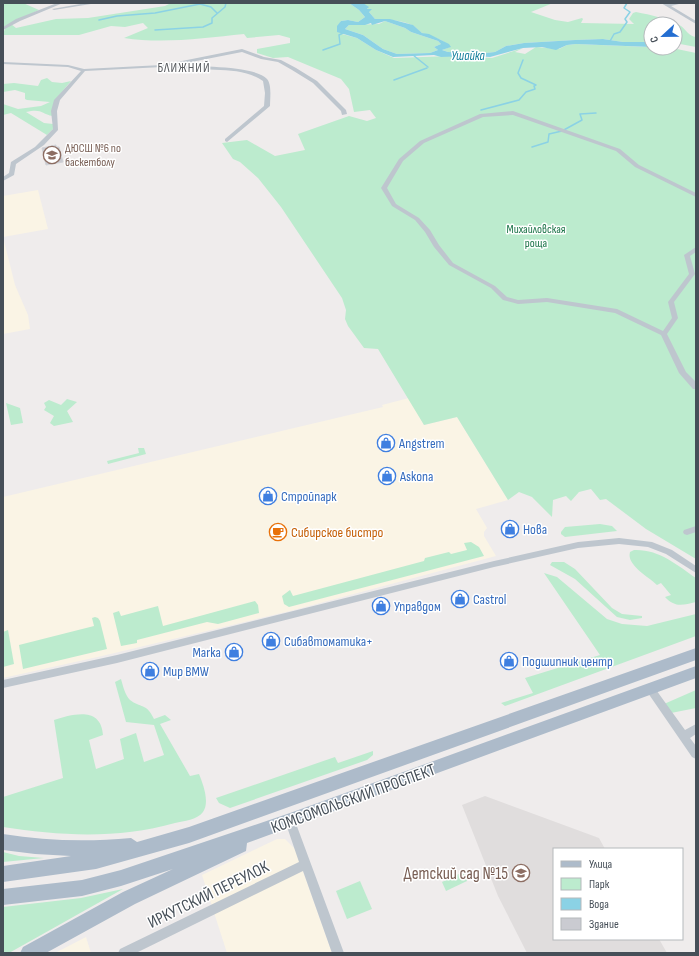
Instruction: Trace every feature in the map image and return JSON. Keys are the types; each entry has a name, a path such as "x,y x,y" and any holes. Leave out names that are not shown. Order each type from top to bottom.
{"main road":[{"name":"КОМСОМОЛЬСКИЙ ПРОСПЕКТ","path":"3,874 96,861 189,835 696,654"},
{"name":"КОМСОМОЛЬСКИЙ ПРОСПЕКТ","path":"3,897 82,888 121,878 288,822 696,672"},
{"path":"29,953 129,898 288,822"},
{"path":"3,842 57,849 94,849 142,844 189,835"}],"street":[{"path":"3,29 18,20 61,3"},
{"path":"44,10 95,3"},
{"path":"665,4 681,3"},
{"path":"665,4 696,23"},
{"path":"3,63 68,66 84,70 171,64 242,50 263,58 279,61 316,82 344,111 344,114"},
{"path":"171,64 194,69 250,72 265,80 268,93 267,106 227,140"},
{"path":"4,179 12,174 13,163 28,155 56,129 54,111 57,100 84,70"},
{"path":"696,194 637,166 618,150 513,113 482,115 422,142 401,160 384,188 394,205 417,219 428,231 436,246 451,264 493,287 505,299 518,302 547,300 617,311 664,334 682,373 696,387"},
{"path":"664,334 675,318 670,302 692,274 688,255 696,248"},
{"path":"687,532 696,529"},
{"path":"3,684 117,659 494,564 578,545 618,541 649,544 669,552 696,570"},
{"path":"650,690 696,754"},
{"path":"684,737 696,728"},
{"path":"288,822 306,864 338,953"},
{"name":"ИРКУТСКИЙ ПЕРЕУЛОК","path":"124,953 306,864"}],"shaded area":[{"path":"38,190 48,229 3,237 3,196"},
{"path":"3,237 15,285 28,315 30,329 3,334"},
{"path":"409,398 424,425 457,417 508,500 476,509 487,528 484,532 484,536 496,556 290,611 3,678 3,497 383,407 382,405"},
{"name":"Детский сад №15","path":"485,796 599,838 604,848 553,848 553,940 660,940 667,953 527,953 498,896 462,805"},
{"path":"277,839 285,839 295,849 332,953 227,953 202,875"},
{"path":"86,937 91,953 55,953"}],"green space":[{"path":"3,3 23,3 39,10 3,27"},
{"name":"Михайловская роща","path":"171,3 349,3 359,10 365,17 358,22 348,20 341,21 337,29 342,34 357,38 376,50 394,58 452,56 492,58 523,48 515,52 525,54 536,47 559,49 567,45 576,44 643,47 643,56 683,56 683,50 696,53 696,559 646,529 606,499 600,500 591,489 579,492 571,501 566,496 553,500 552,517 532,497 519,492 508,500 457,417 424,425 378,349 364,348 348,326 345,319 346,310 342,298 281,207 258,178 240,162 233,159 222,143 247,140 275,156 305,150 298,134 349,116 367,121 376,118 370,110 354,112 349,89 341,79 288,57 273,58 257,53 257,49 290,43 290,38 279,35 247,38 244,34 199,39 169,40 139,40 124,38 148,28 143,23 125,27 111,26 79,35 3,35 5,28 11,24 16,28 56,19 88,18 165,6"},
{"path":"363,3 553,3 531,12 555,20 568,22 582,18 581,23 634,24 629,19 633,13 636,12 653,16 643,16 643,42 623,42 603,39 524,43 506,46 495,52 486,53 448,52 442,50 450,47 437,38 422,33 412,25 394,20 375,19 369,12 370,9 368,9"},
{"path":"385,21 438,41 441,44 434,47 438,50 430,53 397,54 383,49 363,35 345,29 349,25 379,24"},
{"path":"683,28 689,34 696,37 696,47 683,45"},
{"path":"47,78 52,82 62,83 71,81 55,100 53,116 38,111 26,112 44,123 53,124 53,129 47,135 11,113 3,115 3,104 18,109 41,106 50,102 27,100 25,99 25,93 15,90 3,92 3,84 14,83 38,86 41,80"},
{"path":"67,399 77,402 67,411 73,422 54,426 50,423 54,416 44,410 46,407 44,403 49,400 61,405"},
{"path":"6,403 20,408 23,423 11,425"},
{"path":"138,448 144,448 146,454 108,464 107,461 139,453"},
{"path":"600,524 612,526 617,531 565,537 561,534 565,527"},
{"path":"471,542 479,547 484,556 289,607 284,604 282,596 290,590 293,596 424,561 425,558 449,552 451,554 467,550 464,543"},
{"path":"634,550 643,550 660,555 675,563 696,578 696,602 679,605 672,603 665,597 671,595 661,583 657,585 631,562 630,552"},
{"path":"552,562 564,562 575,569 612,608 622,614 642,616 642,618 630,620 617,617 575,579 550,565"},
{"path":"544,573 557,577 607,619 622,624 647,626 696,614 696,636 505,706 501,703 533,693 525,678 600,655"},
{"path":"255,601 258,605 259,613 218,624 207,622 137,640 137,643 121,646 113,613 119,611 121,616 158,606 163,626"},
{"path":"95,617 100,621 107,649 23,669 19,645 94,626 92,618"},
{"path":"8,630 14,664 3,667 3,632"},
{"path":"121,679 125,693 130,700 149,710 154,719 165,715 171,720 160,724 190,776 199,774 206,798 203,812 197,817 186,821 133,832 111,834 68,834 3,827 3,797 63,778 54,720 77,714 85,714 92,716 97,720 101,726 103,735 89,740 96,769 124,759 120,739 136,733 144,762 164,755 154,725 126,722 115,682"},
{"path":"696,690 696,708 671,713 664,704"},
{"path":"373,751 373,755 367,760 230,808 219,803 216,798 335,757 338,763"},
{"path":"3,852 19,856 44,858 3,862"},
{"path":"463,872 467,881 446,891 442,882"},
{"path":"360,881 372,909 347,919 336,891"},
{"path":"123,889 9,953 3,953 3,907 81,898"}],"water":[{"name":"Ушайка","path":"349,3 363,3 369,7 367,9 372,9 369,12 375,19 390,19 413,25 422,33 429,34 449,44 451,47 442,50 448,52 486,53 495,52 506,46 524,43 603,39 623,42 643,42 643,47 576,44 567,45 556,50 542,47 523,48 490,57 441,57 434,55 393,57 376,50 357,38 337,32 337,26 341,21 348,20 358,22 365,17 359,10","holes":["385,21 405,28 411,32 438,41 441,44 434,47 438,50 430,53 397,54 383,49 363,35 345,29 349,25 365,25 371,23 372,25"]}],"building":[{"name":"ДЮСШ №6 по баскетболу","path":"56,145 56,147 59,147 63,162 46,165 42,148"}],"waterway":[{"path":"155,30 203,27 212,23 212,18 225,7 226,3"},
{"path":"609,43 614,34 620,32 627,22 625,19 630,12 624,8 627,3"},
{"path":"99,20 117,16 155,13 200,4 211,7 217,13"},
{"path":"323,50 340,44 339,35 343,33"},
{"path":"413,55 428,67"},
{"path":"481,110 519,100 526,92 535,89 534,86 536,85 521,78 518,73 523,60"},
{"path":"394,80 427,68"},
{"path":"532,147 548,142 549,134 562,131 582,120 580,114 596,113"}],"place":[{"name":"ДЮСШ №6 по баскетболу","path":"52,155"},
{"name":"Angstrem","path":"386,443"},
{"name":"Askona","path":"387,476"},
{"name":"Стройпарк","path":"268,496"},
{"name":"Нова","path":"510,529"},
{"name":"Сибирское бистро","path":"278,532"},
{"name":"Castrol","path":"460,599"},
{"name":"Управдом","path":"381,606"},
{"name":"Сибавтоматика+","path":"271,641"},
{"name":"Marka","path":"234,652"},
{"name":"Подшипник центр","path":"509,661"},
{"name":"Мир BMW","path":"150,671"},
{"name":"Детский сад №15","path":"521,873"}],"district":[{"name":"БЛИЖНИЙ","path":"184,67"}]}
